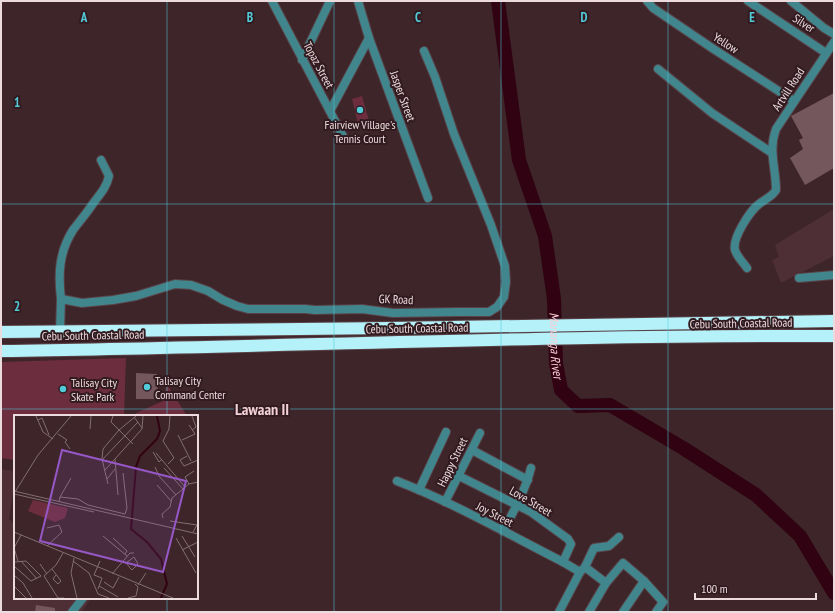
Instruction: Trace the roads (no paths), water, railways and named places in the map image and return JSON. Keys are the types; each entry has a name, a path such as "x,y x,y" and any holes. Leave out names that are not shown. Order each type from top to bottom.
{"highway":[{"name":"Cebu South Coastal Road","path":"1,332 834,321"},
{"name":"Cebu South Coastal Road","path":"1,350 129,349 392,342 834,336"}],"street":[{"name":"Topaz Street","path":"272,1 345,140"},
{"path":"302,60 330,1"},
{"name":"Jasper Street","path":"358,1 369,38 428,198"},
{"name":"Yellow","path":"647,1 653,8 686,31 794,101"},
{"name":"Silver","path":"748,1 826,53"},
{"path":"791,1 824,28 834,34"},
{"path":"330,111 369,38"},
{"name":"Artvill Road","path":"747,268 737,255 734,248 740,226 758,205 774,194 776,190 772,153 776,129 834,42"},
{"name":"GK Road","path":"61,299 82,303 113,300 136,296 175,284 191,285 208,291 237,306 248,309 362,309 393,313 489,312 498,307 504,297 506,282 505,266 424,51"},
{"path":"658,70 712,113 772,153"},
{"path":"60,331 61,299 59,280 62,253 74,230 101,195 108,181 109,176 101,160"},
{"path":"799,278 834,275"},
{"path":"419,490 446,432"},
{"name":"Happy Street","path":"445,502 480,433"},
{"path":"472,450 528,480"},
{"path":"503,532 517,506 532,468"},
{"name":"Love Street","path":"459,476 535,515 570,541 570,547 563,562"},
{"name":"Joy Street","path":"397,481 445,502 563,562 606,582"},
{"path":"559,612 594,548 609,546 619,537"},
{"path":"589,612 606,582 623,563 644,581 663,602 656,612"},
{"path":"623,612 644,581"},
{"path":"72,612 82,599"}],"waterway":[{"name":"Mananga River","path":"498,1 519,160 545,236 554,299 556,363 561,390 578,406 610,405 683,448 756,495 800,536 834,593"}],"place":[{"name":"Fairview Village's Tennis Court","path":"360,110"},
{"name":"Talisay City Command Center","path":"147,387"},
{"name":"Talisay City Skate Park","path":"63,389"}],"district":[{"name":"Lawaan II","path":"262,409"}]}
